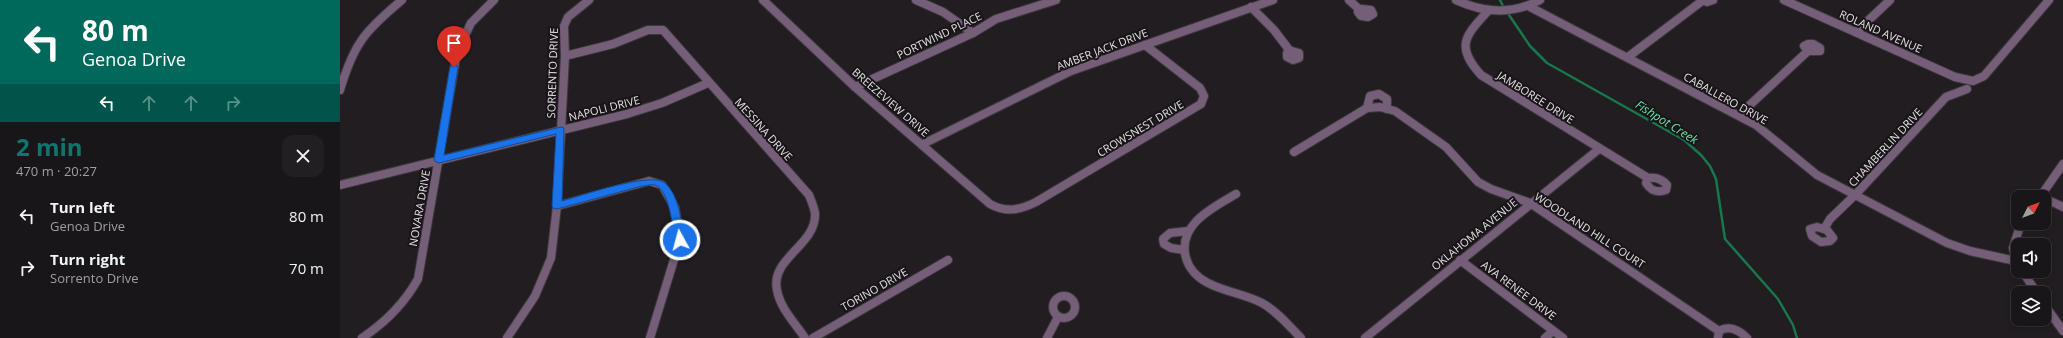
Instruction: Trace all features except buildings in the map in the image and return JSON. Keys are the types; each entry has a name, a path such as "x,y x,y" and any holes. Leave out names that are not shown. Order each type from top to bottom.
{"street":[{"path":"340,90 349,60 355,49 374,26 402,0"},
{"name":"NOVARA DRIVE","path":"362,338 393,317 407,299 418,279 454,67 461,38 476,16 494,0"},
{"name":"SORRENTO DRIVE","path":"507,338 535,296 544,278 551,258 557,206 565,56 565,22 589,0"},
{"name":"BREEZEVIEW DRIVE","path":"763,0 855,87 923,144 990,204 1003,211 1011,211"},
{"path":"916,0 943,12 972,32"},
{"name":"PORTWIND PLACE","path":"855,87 972,32 996,19 1056,0"},
{"name":"AMBER JACK DRIVE","path":"923,144 1071,71 1273,0"},
{"path":"1350,0 1360,10"},
{"path":"1456,0 1478,10 1488,11 1526,8 1540,0"},
{"path":"1628,57 1701,0 1710,2 1713,0"},
{"name":"ROLAND AVENUE","path":"1784,0 1956,77 1968,85"},
{"path":"1856,32 1890,0"},
{"name":"CHAMBERLIN DRIVE","path":"1824,228 1830,219 1855,195 1946,97 1984,76 2049,0"},
{"path":"1251,8 1274,30 1290,51"},
{"name":"CABALLERO DRIVE","path":"1526,8 1628,57 1739,115 1766,132 1813,172 1855,195 1960,248 2011,261"},
{"name":"JAMBOREE DRIVE","path":"1488,11 1466,35 1464,42 1467,57 1476,70 1486,79 1648,178"},
{"name":"MESSINA DRIVE","path":"565,56 613,44 648,30 663,30 708,83 809,195 817,215 813,229 807,239 782,267 776,287 778,296 805,338"},
{"name":"CROWSNEST DRIVE","path":"1011,211 1021,209 1036,202 1191,111 1204,100 1204,96 1200,88 1145,44"},
{"path":"1739,115 1808,51"},
{"name":"NAPOLI DRIVE","path":"340,185 651,107 708,83"},
{"path":"1294,152 1366,108 1370,96 1379,94 1387,99 1387,109"},
{"name":"WOODLAND HILL COURT","path":"1366,108 1380,107 1395,111 1446,147 1478,182 1491,189 1530,203 1718,334 1722,328 1732,328 1740,331 1747,338"},
{"name":"OKLAHOMA AVENUE","path":"1365,338 1530,203 1599,149"},
{"path":"2046,190 2063,164"},
{"path":"557,206 642,182 655,182 662,185 675,208 680,240 650,338"},
{"path":"1236,194 1196,220 1188,231 1184,250 1188,264 1195,274 1207,284 1223,291 1261,303 1302,338"},
{"path":"2051,201 2063,207"},
{"path":"1184,250 1167,247 1164,244 1163,239 1170,233 1188,231"},
{"name":"TORINO DRIVE","path":"813,338 948,260"},
{"name":"AVA RENEE DRIVE","path":"1460,260 1563,338"},
{"path":"2051,314 2063,330"},
{"path":"1047,338 1058,317"},
{"path":"1545,338 1553,331"}],"waterway":[{"name":"Fishpot Creek","path":"1500,0 1504,8"},
{"name":"Fishpot Creek","path":"1507,12 1530,46 1547,63 1684,140 1701,155 1710,166 1716,179 1725,239 1778,299 1793,325 1797,338"}],"route":[{"path":"454,67 439,160 561,130 557,206 642,182 649,181 659,183 662,185 675,208 680,240"}]}
